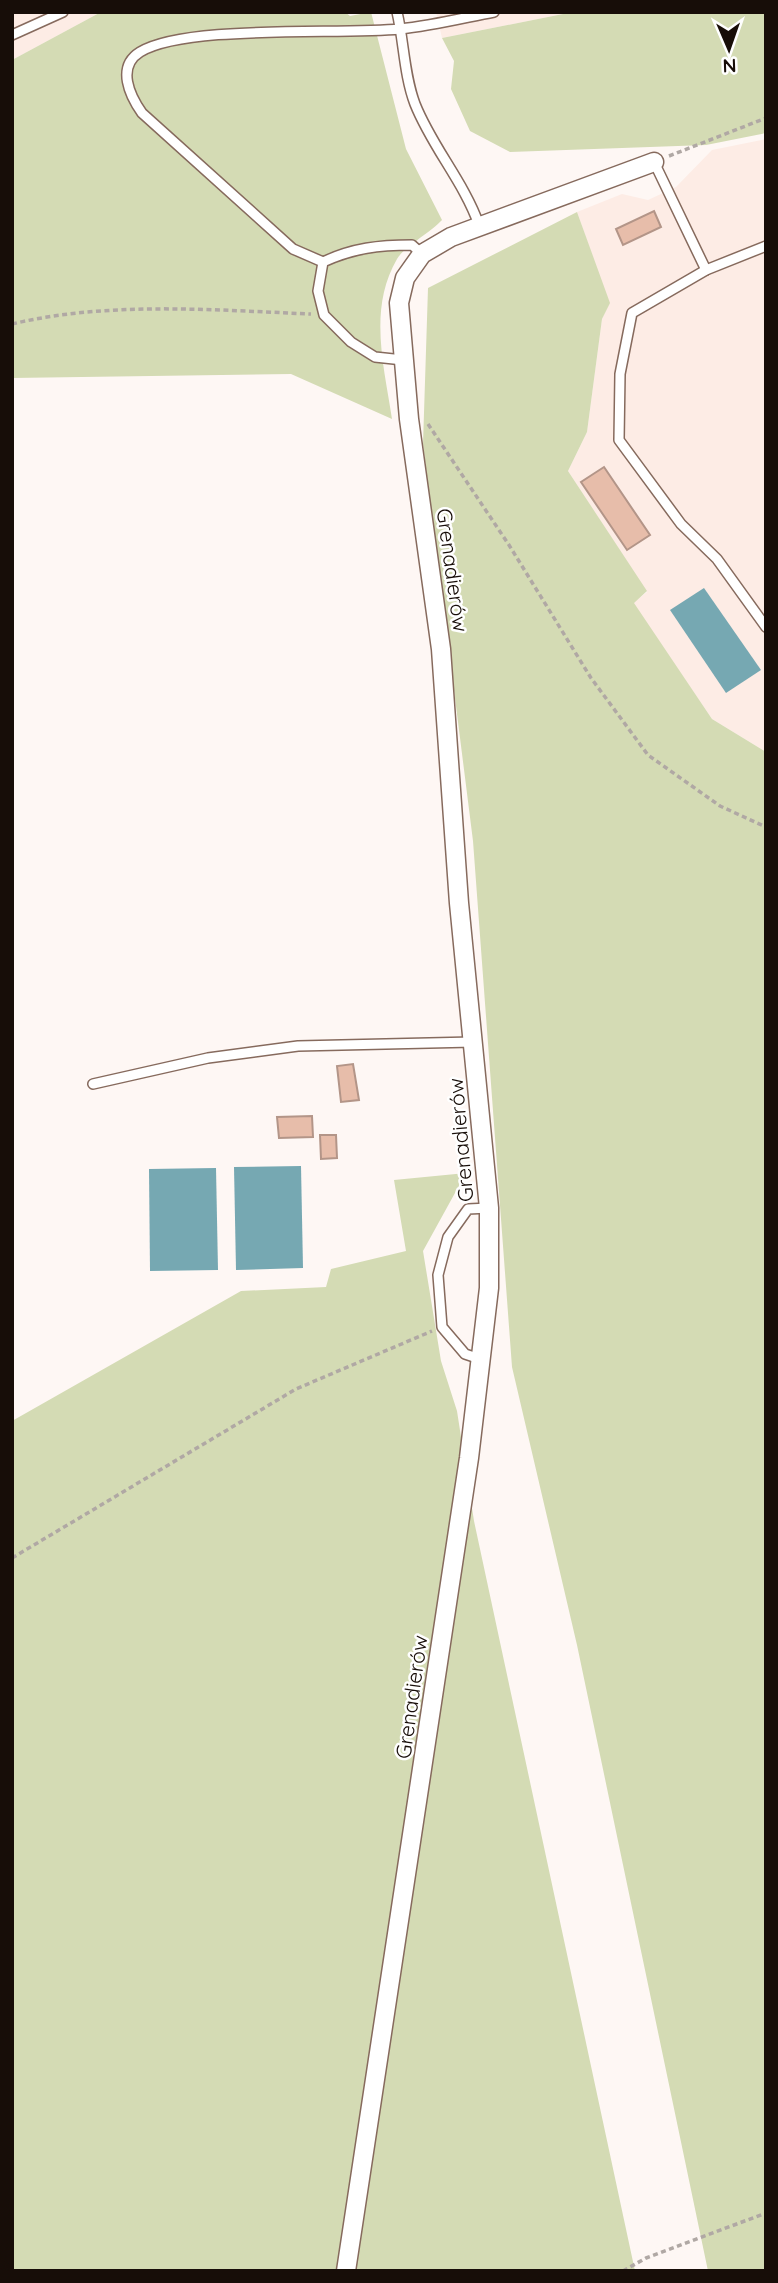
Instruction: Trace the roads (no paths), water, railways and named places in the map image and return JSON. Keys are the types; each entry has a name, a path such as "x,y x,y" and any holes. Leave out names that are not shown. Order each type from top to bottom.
{"street":[{"path":"422,254 479,225 654,162"},
{"name":"Grenadierów","path":"346,2271 379,2071 482,1360 489,1288 489,1208 459,902 441,649 409,419 399,303 405,278 422,254"}],"lane":[{"path":"12,35 63,12"},
{"path":"397,12 414,101 425,128 472,206 479,225"},
{"path":"422,254 412,246 375,245 347,251 323,262 293,249 142,113 129,94 127,75 130,63 139,53 182,40 401,29 454,16 494,12"},
{"path":"654,162 706,270"},
{"path":"766,246 706,270 632,313 620,374 619,440 681,524 717,559 766,627"},
{"path":"323,262 318,291 324,314 351,342 375,357 403,359"},
{"path":"93,1084 208,1058 298,1046 474,1042"},
{"path":"482,1360 465,1354 442,1327 438,1275 448,1237 468,1209 489,1208"}],"water":[{"path":"704,588 761,670 726,693 670,610"},
{"path":"301,1166 303,1268 236,1270 234,1167"},
{"path":"216,1168 218,1270 150,1271 149,1169"}]}
